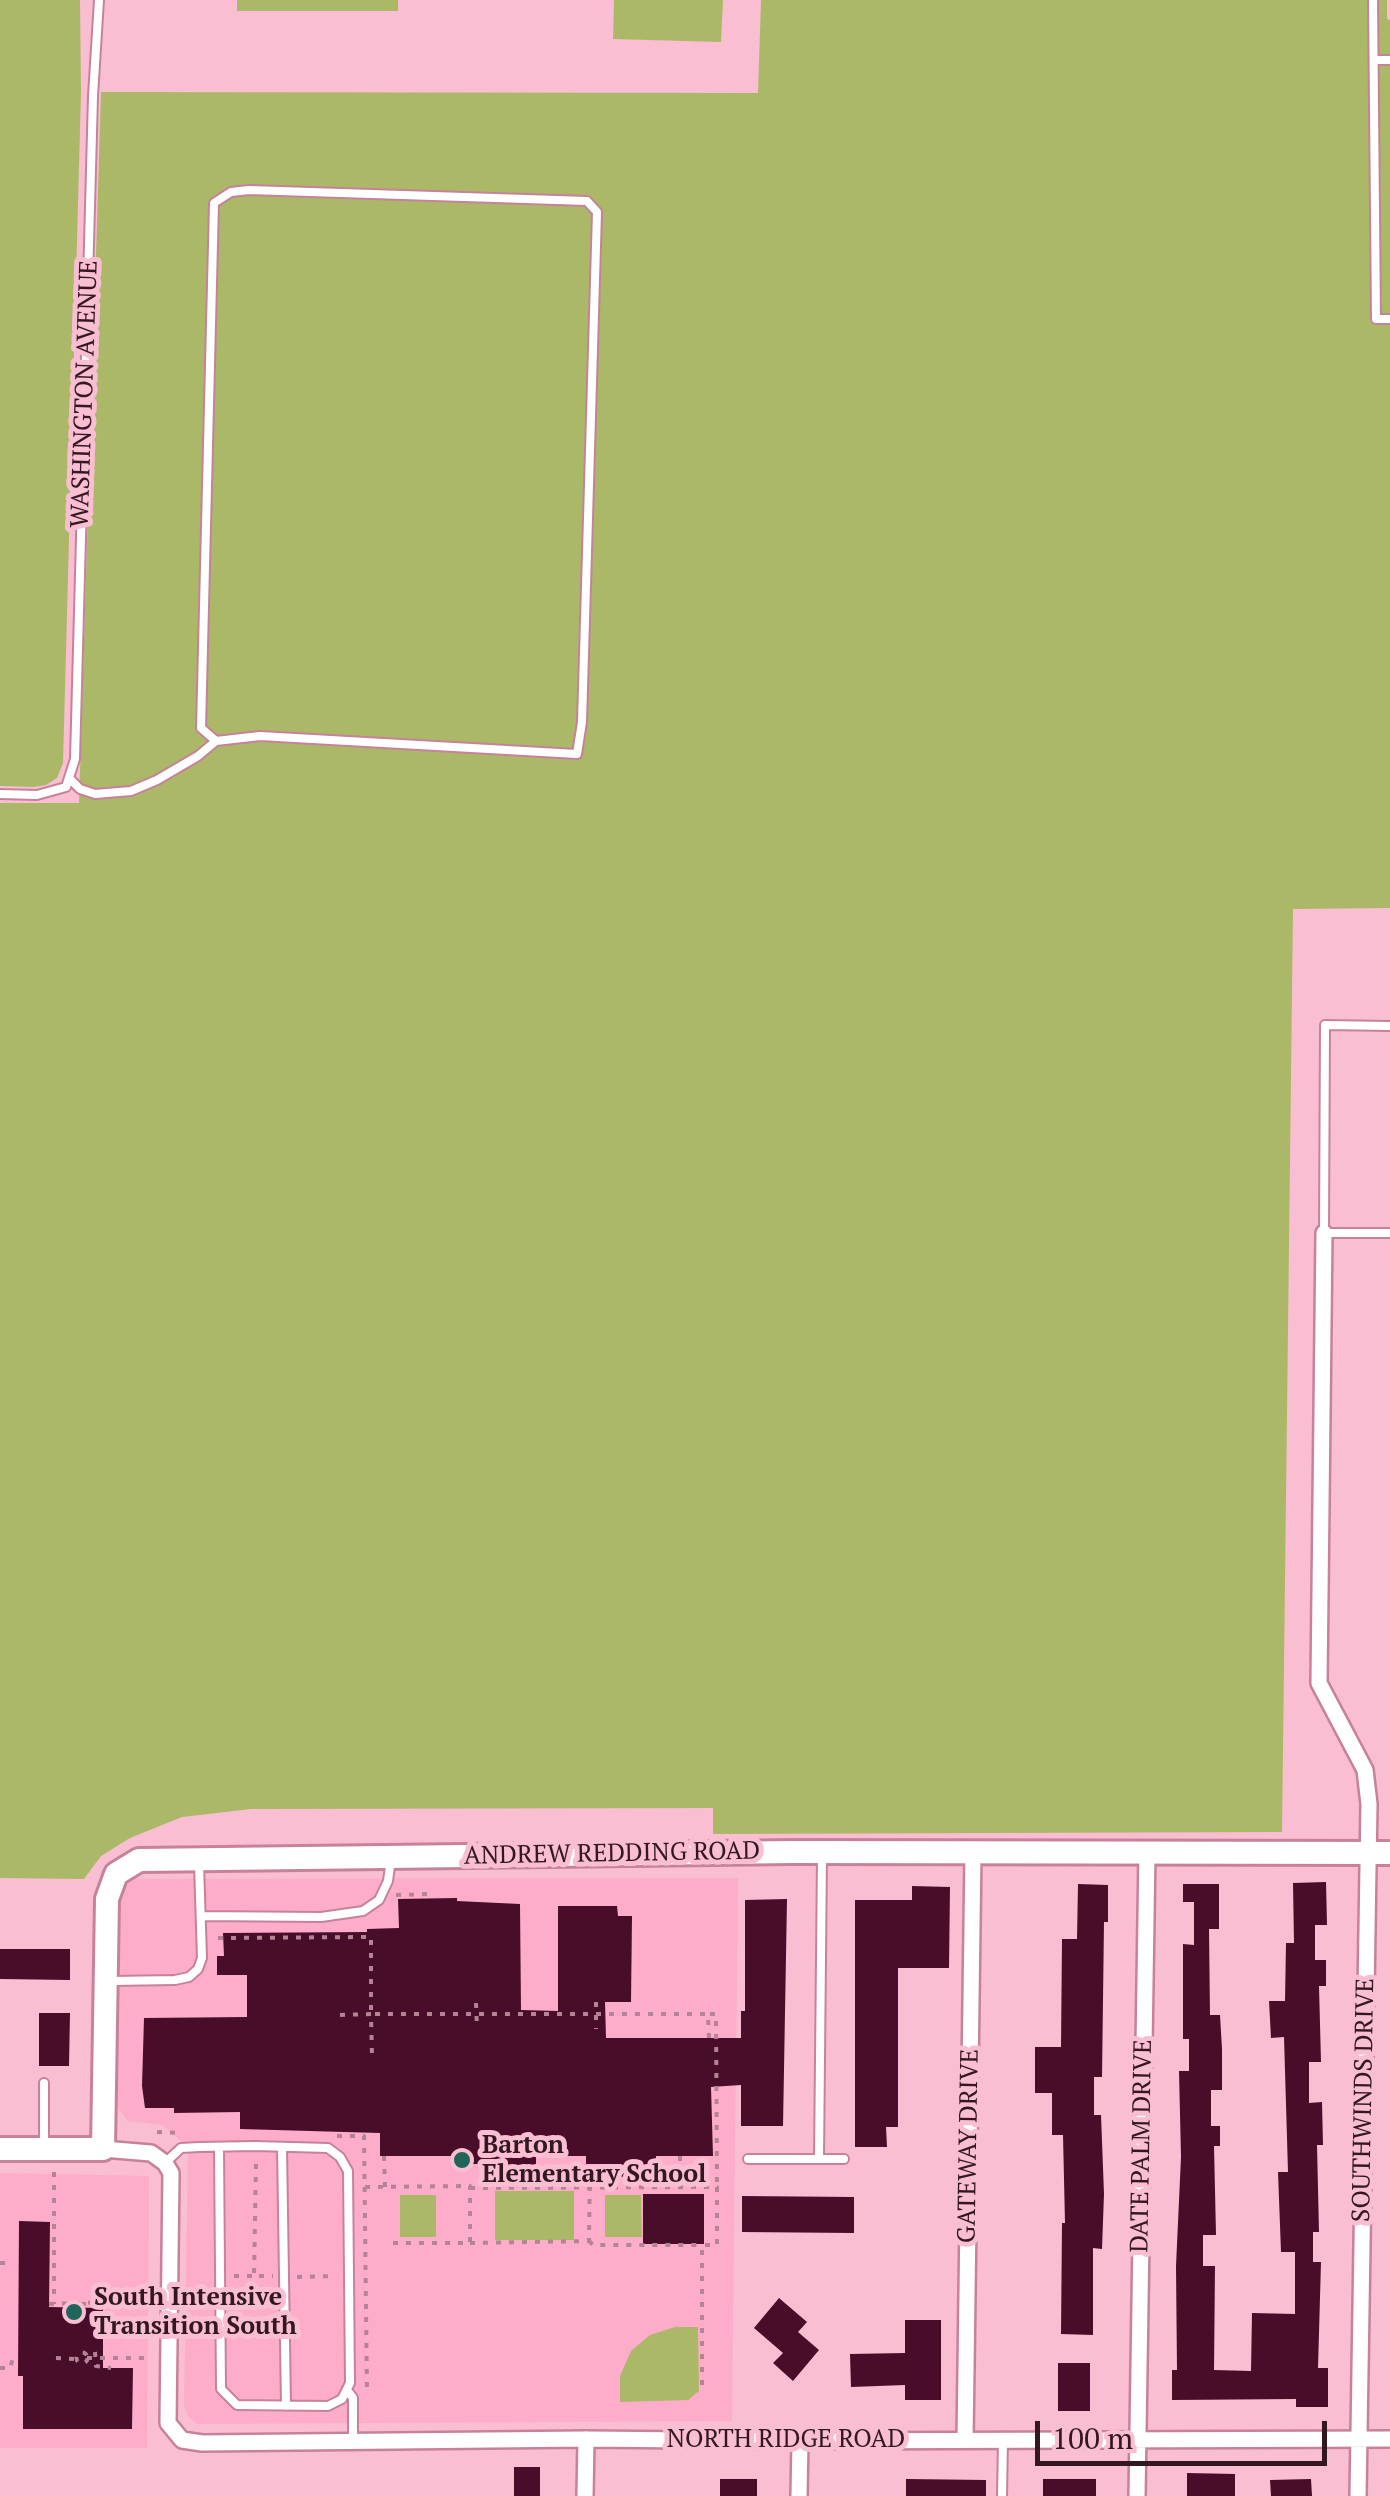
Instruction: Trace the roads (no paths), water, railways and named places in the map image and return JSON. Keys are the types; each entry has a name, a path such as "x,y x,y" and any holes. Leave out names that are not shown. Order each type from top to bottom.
{"street":[{"name":"SOUTHWINDS DRIVE","path":"1324,1234 1319,1683 1365,1770 1379,1853 1358,2496"},
{"name":"ANDREW REDDING ROAD","path":"102,2149 107,1899 116,1874 139,1860 822,1852 1379,1853"},
{"name":"GATEWAY DRIVE","path":"965,2440 973,1853"},
{"name":"DATE PALM DRIVE","path":"1137,2496 1147,1853"},
{"path":"0,2150 102,2149 152,2153 166,2163"},
{"name":"NORTH RIDGE ROAD","path":"166,2163 171,2173 168,2424 182,2440 202,2444 586,2439 1390,2439"},
{"path":"585,2496 586,2439"},
{"path":"799,2496 800,2442"}],"lane":[{"name":"WASHINGTON AVENUE","path":"68,783 75,758 92,96 99,0"},
{"path":"1373,0 1376,319 1390,318"},
{"path":"1374,60 1390,60"},
{"path":"0,794 37,795 68,783 95,794 131,791 171,772 216,741 260,736 577,754 582,702 597,212 587,201 249,190 231,192 214,203 201,728 216,741"},
{"path":"1390,1026 1325,1025 1324,1234 1390,1233"},
{"path":"819,2159 822,1852"},
{"path":"201,1916 344,1916 363,1910 381,1895 392,1857"},
{"path":"106,1981 189,1977 198,1969 202,1958 199,1859"},
{"path":"44,2083 44,2150"},
{"path":"166,2163 181,2148 219,2147 282,2147 328,2148 340,2157 348,2171 350,2383 342,2398 328,2406 236,2405 221,2389 219,2147"},
{"path":"282,2147 286,2406"},
{"path":"748,2159 844,2159"},
{"path":"347,2390 353,2398 352,2442"},
{"path":"1002,2496 1003,2440"}],"place":[{"name":"Barton Elementary School","path":"462,2160"},
{"name":"South Intensive Transition South","path":"74,2312"}]}
